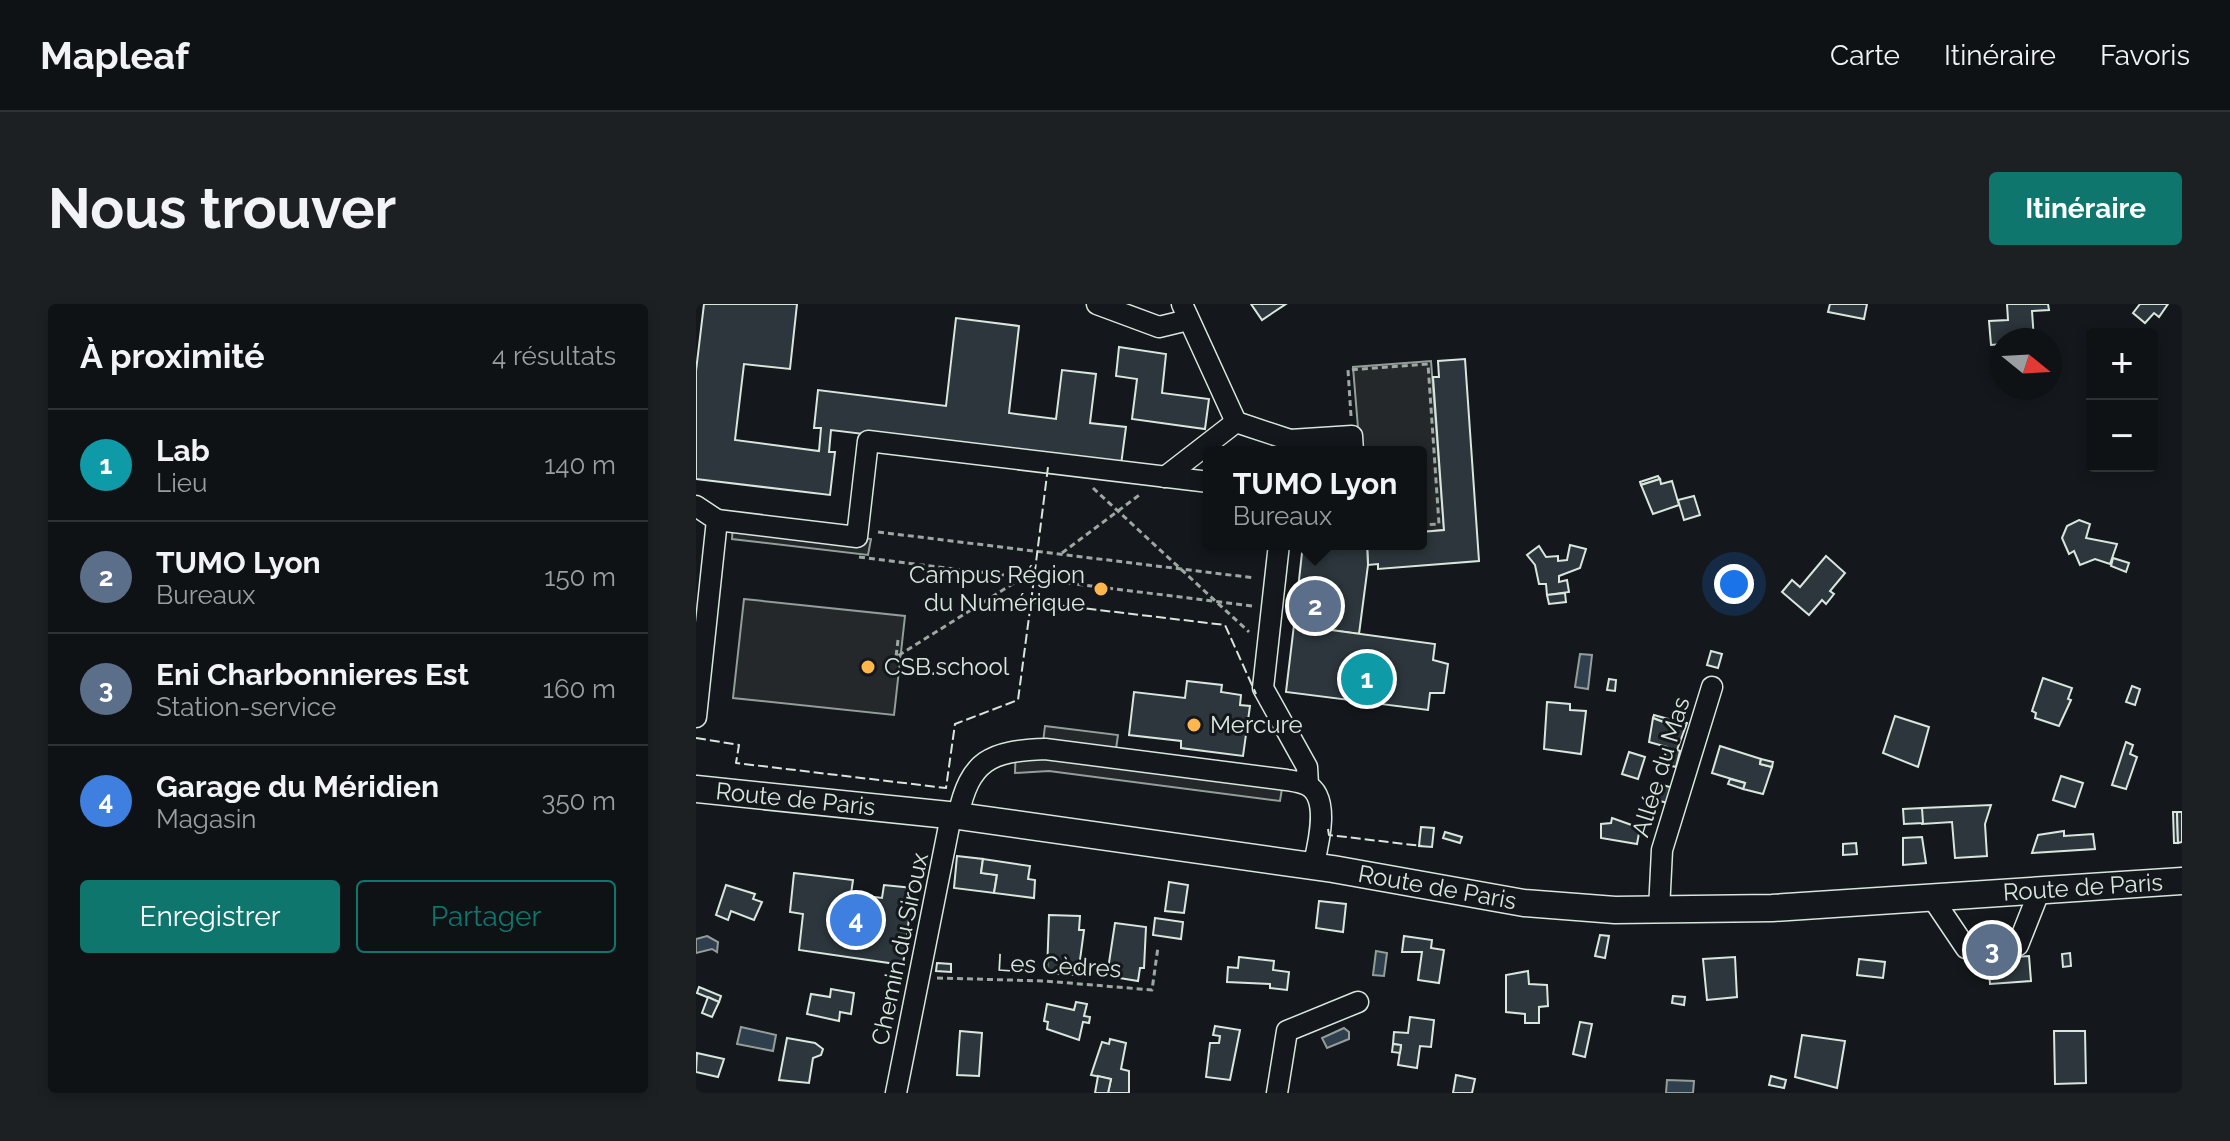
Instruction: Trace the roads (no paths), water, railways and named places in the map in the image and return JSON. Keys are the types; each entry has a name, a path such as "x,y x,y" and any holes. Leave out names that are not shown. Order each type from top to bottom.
{"main road":[{"name":"Route de Paris","path":"696,789 954,816 1313,867 1524,903 1615,910 1772,908 2182,881"}],"street":[{"path":"1097,304 1159,327 1185,312 1236,422 1290,446 1353,444"},
{"path":"1205,446 1236,422"},
{"path":"696,506 717,520 857,537 868,441 1203,481"},
{"path":"1165,477 1203,448"},
{"path":"696,717 717,520"},
{"path":"1278,550 1263,688 1307,767 1308,785 1319,808 1320,834 1313,867"},
{"path":"696,638 705,615"},
{"name":"Allée du Mas","path":"1659,910 1662,850 1712,687"},
{"name":"Chemin du Siroux","path":"896,1093 954,816 972,772 989,758 1012,750 1045,749 1308,785"},
{"path":"1933,899 1966,948 2018,945 2039,892"},
{"path":"1277,1093 1287,1031 1358,1002"}],"water":[{"path":"1580,654 1592,655 1588,689 1575,687"},
{"path":"707,936 718,942 717,952 712,949 696,953 696,939"},
{"path":"1376,951 1387,953 1384,976 1373,975"},
{"path":"741,1027 776,1035 773,1051 737,1044"},
{"path":"1344,1028 1349,1032 1349,1039 1327,1048 1322,1038"},
{"path":"1667,1080 1694,1081 1693,1093 1666,1093"}],"place":[{"name":"Campus Région du Numérique","path":"1101,589"},
{"name":"TUMO Lyon","path":"1315,606"},
{"name":"CSB.school","path":"868,667"},
{"name":"Lab","path":"1367,679"},
{"name":"Mercure","path":"1194,725"},
{"name":"Garage du Méridien","path":"856,920"},
{"name":"Eni Charbonnieres Est","path":"1992,950"}]}
